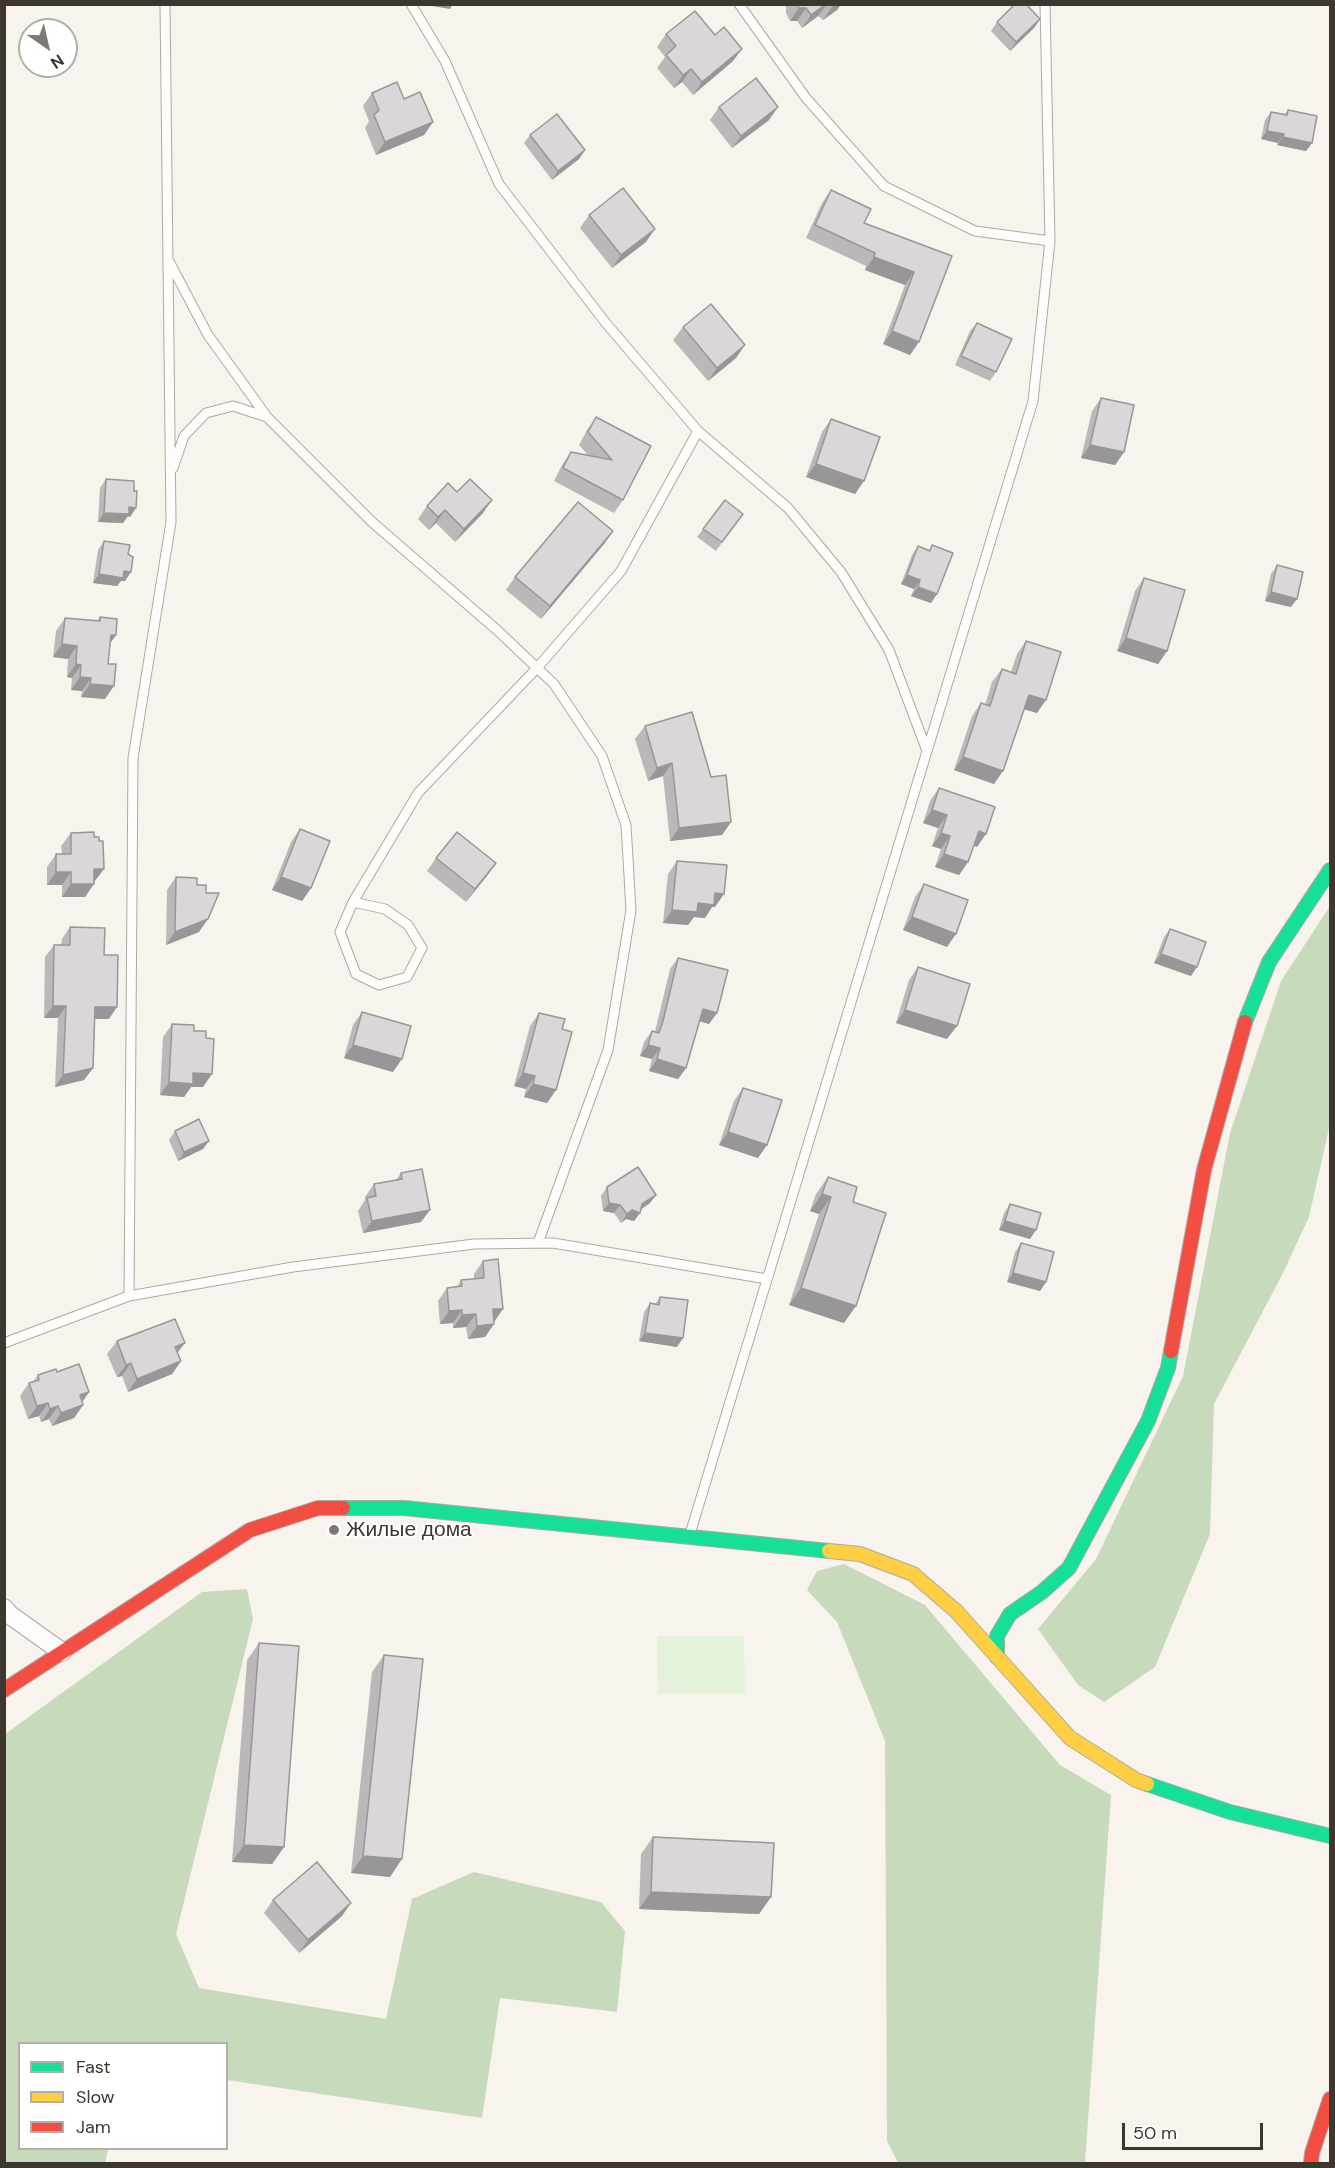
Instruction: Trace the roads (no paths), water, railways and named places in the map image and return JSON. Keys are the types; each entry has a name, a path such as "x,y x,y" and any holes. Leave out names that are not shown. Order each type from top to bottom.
{"street":[{"path":"997,1657 997,1636 1010,1614 1042,1593 1069,1568 1148,1421 1168,1368 1204,1170 1241,1032 1269,962 1330,870"},
{"path":"4,1690 250,1530 318,1508 404,1508 860,1554 913,1574 956,1611 1070,1738 1136,1780 1230,1812 1330,1836"},
{"path":"4,1608 10,1615 62,1652"},
{"path":"1311,2163 1312,2153 1330,2099"}],"lane":[{"path":"129,1296 133,758 171,522 165,4"},
{"path":"411,4 445,62 499,184 605,322 698,431 788,508 841,572 889,650 927,751"},
{"path":"739,4 806,98 884,186 975,231 1050,241"},
{"path":"689,1537 1033,401 1050,241 1045,4"},
{"path":"168,259 208,335 267,417 372,522 497,630 554,684 602,756 626,825 632,910 608,1050 538,1243"},
{"path":"171,477 184,436 206,413 233,406 267,417"},
{"path":"353,902 385,909 408,925 422,948 408,977 379,985 356,974 340,932 353,902 418,794 537,668 621,571 698,431"},
{"path":"4,1343 129,1296 293,1267 474,1244 553,1243 767,1279"}],"place":[{"name":"Жилые дома","path":"334,1530"}]}
